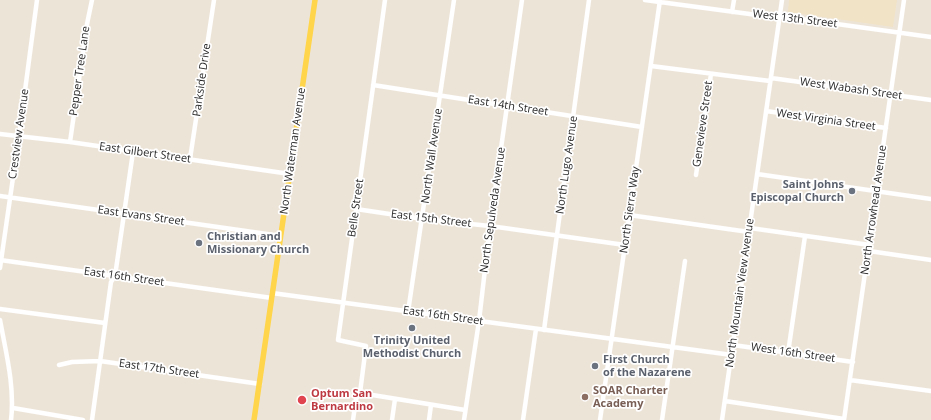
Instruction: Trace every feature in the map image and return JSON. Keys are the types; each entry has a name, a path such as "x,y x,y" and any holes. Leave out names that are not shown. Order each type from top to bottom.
{"main road":[{"name":"North Waterman Avenue","path":"254,420 315,0"}],"street":[{"name":"Crestview Avenue","path":"0,268 37,0"},
{"name":"Pepper Tree Lane","path":"70,142 87,24 92,0"},
{"name":"Parkside Drive","path":"190,159 214,0"},
{"name":"Belle Street","path":"360,393 366,346 338,340 385,0"},
{"name":"North Wall Avenue","path":"408,312 423,219 454,0"},
{"name":"North Sepulveda Avenue","path":"464,420 479,321 490,226 522,0"},
{"name":"North Lugo Avenue","path":"544,330 589,0"},
{"name":"West 13th Street","path":"645,0 931,37"},
{"path":"732,12 734,0"},
{"name":"North Mountain View Avenue","path":"722,420 782,0"},
{"name":"North Arrowhead Avenue","path":"844,419 904,0"},
{"name":"North Sierra Way","path":"600,420 613,339 629,215 660,1"},
{"name":"West Wabash Street","path":"651,66 931,100"},
{"name":"Genevieve Street","path":"696,175 711,74"},
{"name":"East 14th Street","path":"373,85 642,127"},
{"name":"West Virginia Street","path":"766,111 886,128"},
{"name":"East Gilbert Street","path":"0,134 70,142 290,174"},
{"path":"92,420 111,282 115,276 133,152"},
{"path":"757,174 931,198"},
{"name":"East Evans Street","path":"0,196 281,236"},
{"name":"East 15th Street","path":"356,209 625,245"},
{"path":"629,215 870,245"},
{"path":"788,353 805,236"},
{"path":"869,251 931,260"},
{"name":"East 16th Street","path":"1,260 115,276 272,296 343,303 613,339"},
{"path":"662,420 684,261"},
{"path":"0,309 105,323"},
{"path":"0,320 12,391 13,408 11,420"},
{"path":"523,420 536,329"},
{"path":"613,339 732,356"},
{"name":"West 16th Street","path":"733,345 853,362"},
{"name":"East 17th Street","path":"59,365 72,362 100,361 260,384"},
{"path":"850,380 931,391"},
{"path":"352,420 356,399 360,393 465,410"},
{"path":"392,420 395,399"},
{"path":"725,401 844,419"},
{"path":"429,420 431,405"},
{"path":"13,408 83,420"}],"shaded area":[{"path":"789,0 897,0 893,27 788,12"}],"place":[{"name":"Saint Johns Episcopal Church","path":"852,191"},
{"name":"Christian and Missionary Church","path":"199,243"},
{"name":"Trinity United Methodist Church","path":"412,328"},
{"name":"First Church of the Nazarene","path":"595,366"},
{"name":"SOAR Charter Academy","path":"585,397"},
{"name":"Optum San Bernardino","path":"302,400"}]}
